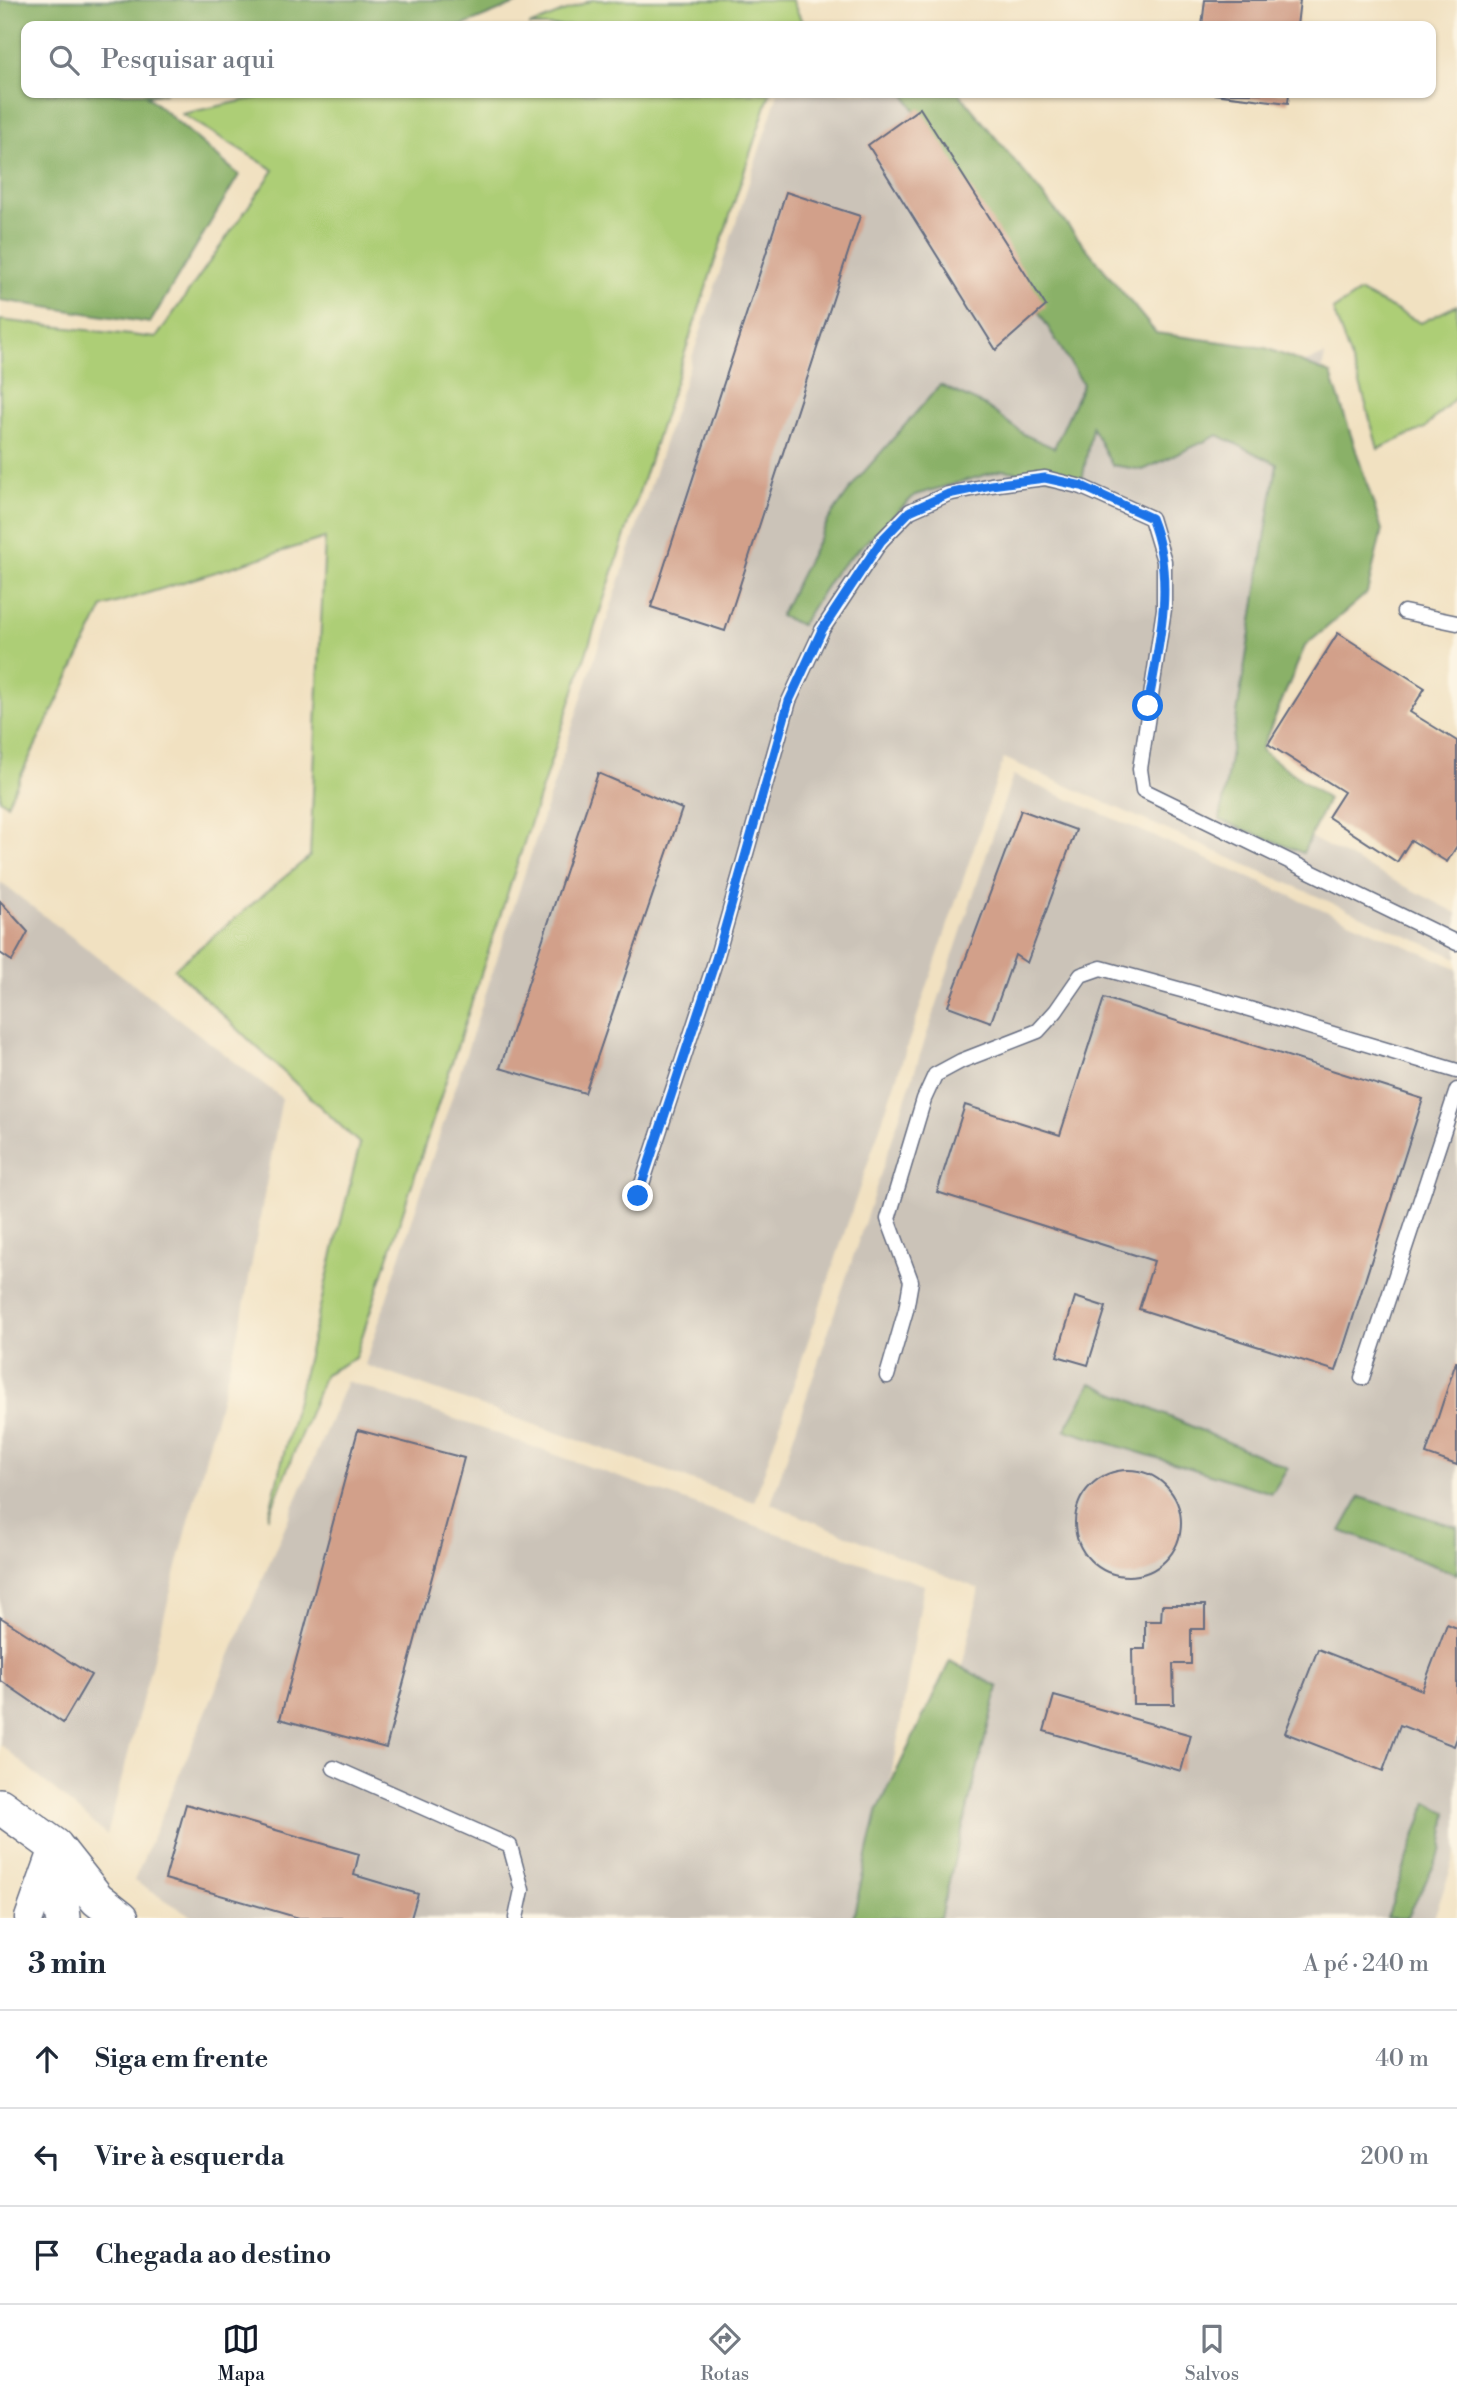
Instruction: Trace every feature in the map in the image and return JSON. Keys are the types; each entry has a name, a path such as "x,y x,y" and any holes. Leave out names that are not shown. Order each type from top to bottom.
{"street":[{"path":"0,1806 55,1846 97,1899 121,1918"},
{"path":"29,1918 55,1846"},
{"path":"55,1846 63,1918"}],"lane":[{"path":"638,1196 717,956 789,701 822,630 881,541 910,511 948,494 1045,478 1082,486 1151,518 1164,561 1164,609 1139,769 1143,790 1457,943"},
{"path":"1404,612 1457,623"},
{"path":"887,1376 906,1310 911,1281 888,1219 924,1098 935,1075 961,1061 1038,1031 1081,975 1101,968 1457,1071"},
{"path":"1362,1378 1457,1090"},
{"path":"334,1769 510,1846 522,1890 516,1918"}],"shaded area":[{"path":"776,98 941,98 1200,399 1325,355 1243,803 1457,913 1457,958 1004,758 754,1502 365,1365"},
{"path":"1013,775 1457,968 1457,1851 1434,1918 910,1918 979,1589 771,1504"},
{"path":"0,882 282,1098 241,1322 107,1835 0,1744"},
{"path":"347,1381 924,1585 867,1918 195,1918 134,1881"}],"green space":[{"path":"0,0 525,0 474,21 21,21 21,98 149,98 239,175 150,323 0,300"},
{"path":"592,0 792,0 802,21 541,21"},
{"path":"256,98 768,98 355,1358 325,1374 268,1518 360,1144 174,969 310,856 325,538 103,607 7,804 0,799 0,320 156,338 274,170 182,114"},
{"path":"907,98 963,98 1156,333 1266,348 1331,374 1382,530 1367,593 1305,646 1261,750 1328,799 1303,853 1220,820 1277,464 1218,435 1143,470 1112,465 1092,427 1082,481 1002,470 915,495 835,572 801,625 780,616 829,519 856,481 940,385 986,406 1025,435 1054,448 1083,384"},
{"path":"1360,292 1421,323 1457,305 1457,396 1425,428 1378,449 1362,390 1333,310"},
{"path":"1091,1383 1288,1468 1272,1493 1065,1430"},
{"path":"1360,1497 1457,1527 1457,1574 1341,1531"},
{"path":"950,1661 998,1687 940,1918 853,1918 877,1812"},
{"path":"1427,1802 1447,1813 1442,1850 1407,1918 1387,1918"}],"building":[{"path":"1205,0 1300,0 1298,21 1203,21"},
{"path":"1247,98 1288,98 1288,103"},
{"path":"920,108 1046,306 996,350 868,145"},
{"path":"786,192 860,216 725,631 651,607"},
{"path":"1338,633 1425,688 1410,712 1457,741 1457,846 1447,862 1411,840 1397,862 1328,817 1344,792 1268,744"},
{"path":"598,773 682,809 585,1093 500,1068"},
{"path":"1021,810 1076,830 1027,963 1015,955 991,1022 948,1006"},
{"path":"0,901 28,932 12,961 0,953"},
{"path":"1104,998 1423,1099 1336,1371 1139,1309 1154,1261 937,1192 965,1105 1060,1135"},
{"path":"1075,1297 1106,1307 1088,1365 1057,1356"},
{"path":"1457,1362 1457,1465 1426,1454"},
{"path":"358,1430 464,1458 386,1748 280,1719"},
{"path":"1128,1470 1148,1474 1166,1485 1177,1503 1181,1523 1177,1543 1166,1561 1148,1572 1128,1576 1108,1572 1090,1561 1079,1543 1075,1523 1079,1503 1090,1485 1108,1474"},
{"path":"1162,1605 1205,1605 1205,1629 1191,1629 1191,1664 1173,1664 1174,1704 1133,1704 1132,1649 1145,1649 1145,1621 1161,1621"},
{"path":"0,1617 91,1675 63,1723 0,1680"},
{"path":"1447,1624 1457,1628 1457,1738 1454,1746 1400,1725 1383,1771 1285,1733 1318,1649 1422,1690"},
{"path":"1054,1696 1191,1735 1181,1771 1044,1731"},
{"path":"186,1804 359,1854 354,1875 418,1894 411,1918 299,1918 165,1879"}],"route":[{"path":"638,1196 717,956 789,701 822,630 852,582 881,541 910,511 948,494 1045,478 1082,486 1151,518 1164,561 1164,609 1148,706"}]}
